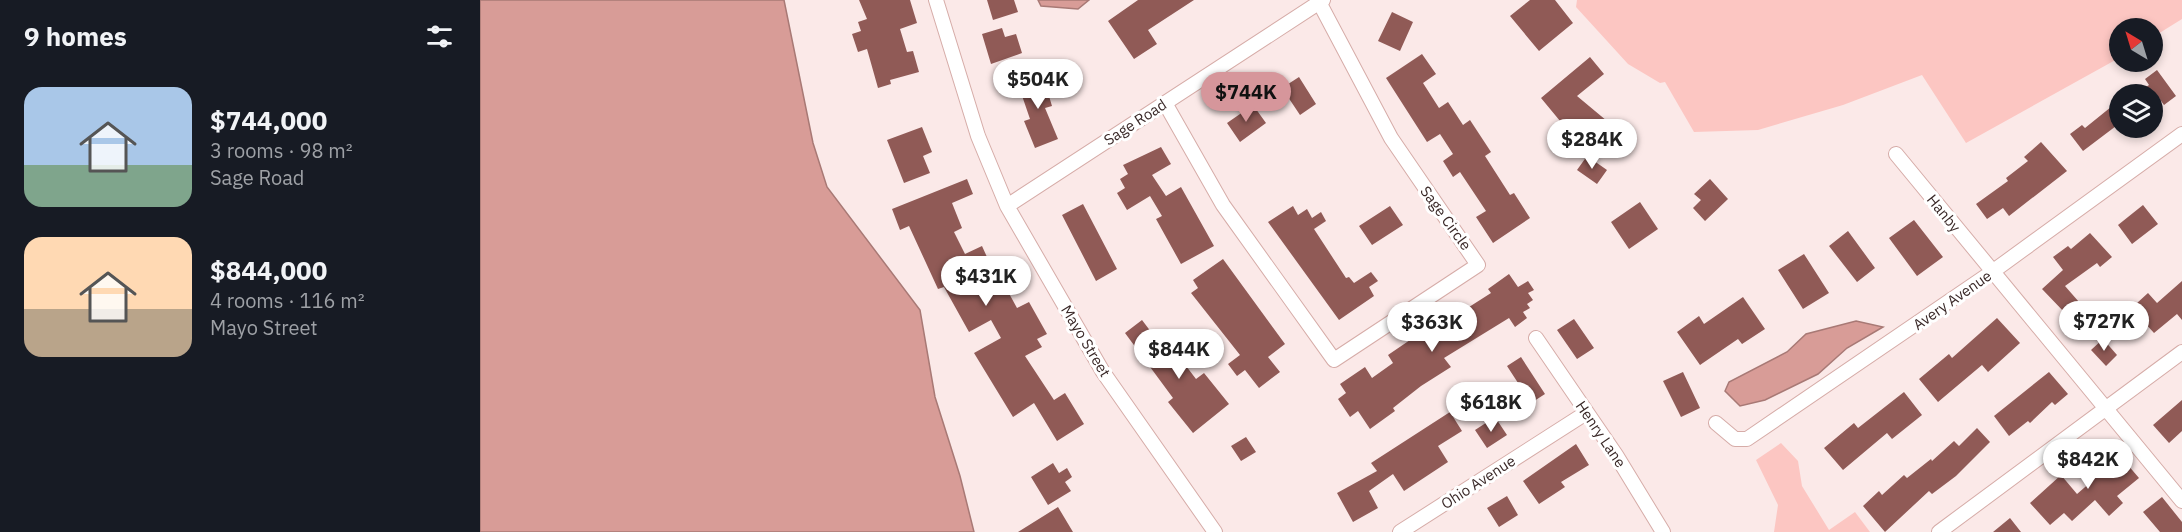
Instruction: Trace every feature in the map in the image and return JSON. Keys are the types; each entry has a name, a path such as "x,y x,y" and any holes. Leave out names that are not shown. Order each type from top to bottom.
{"street":[{"name":"Mayo Street","path":"936,0 978,136 1007,206 1103,372 1215,532"},
{"name":"Sage Road","path":"1007,206 1321,1"},
{"name":"Sage Circle","path":"1165,103 1223,205 1334,360 1478,265 1391,138 1321,1"},
{"name":"Avery Avenue","path":"1716,423 1735,439 1747,439 1992,272 2182,134"},
{"name":"Hanby","path":"1896,154 2182,501"},
{"name":"Henry Lane","path":"1536,338 1616,455 1663,532"},
{"path":"1939,532 2182,352"},
{"name":"Ohio Avenue","path":"1400,532 1586,413"}],"shaded area":[{"path":"480,0 784,0 813,143 827,187 920,310 935,397 960,476 974,532 480,532"},
{"path":"1038,0 1089,0 1078,9 1041,6"},
{"path":"1577,0 2182,0 2182,19 2163,31 2163,18 2109,18 2109,64 1966,143 1922,75 1843,105 1758,130 1694,132 1665,82 1660,83 1628,64 1576,7"},
{"path":"1856,321 1883,327 1847,348 1818,374 1765,400 1740,406 1725,391 1729,382 1787,352 1806,334"},
{"path":"1781,443 1798,461 1802,486 1829,530 1855,512 1870,532 1774,532 1778,505 1756,460"}],"building":[{"path":"859,0 910,0 917,23 900,29 907,52 913,51 919,72 890,80 891,84 878,88 867,49 858,52 852,34 861,31 858,22 867,19"},
{"path":"987,0 1014,0 1018,12 993,20"},
{"path":"1138,0 1194,0 1148,30 1157,44 1134,59 1108,21"},
{"path":"1530,0 1555,0 1573,23 1539,51 1510,16"},
{"path":"1392,12 1413,22 1400,51 1378,41"},
{"path":"1002,28 1005,37 1016,34 1022,53 991,64 982,34"},
{"path":"1422,54 1436,74 1423,83 1439,108 1448,102 1463,125 1470,120 1491,152 1485,156 1510,195 1514,193 1530,218 1493,243 1476,217 1486,211 1460,172 1453,177 1443,161 1453,154 1440,134 1427,142 1386,78"},
{"path":"1590,57 1604,74 1577,96 1613,126 1588,156 1560,133 1565,127 1541,98"},
{"path":"2154,72 2158,72 2176,96 2164,105 2163,84 2148,84 2145,79"},
{"path":"1042,73 1052,106 1045,108 1058,139 1035,148 1024,121 1030,119 1017,81"},
{"path":"1299,77 1316,104 1300,115 1282,88"},
{"path":"1253,105 1266,123 1240,142 1227,123"},
{"path":"2109,109 2109,131 2083,151 2070,134 2082,125 2085,128"},
{"path":"922,127 932,152 923,156 930,173 904,183 887,140"},
{"path":"2041,142 2067,171 2009,216 2003,208 1987,219 1976,204 2008,181 2006,178 2028,161 2024,157"},
{"path":"1161,147 1171,164 1152,175 1166,196 1181,187 1214,246 1181,264 1156,219 1162,216 1150,196 1127,210 1117,193 1125,188 1120,179 1128,174 1123,165"},
{"path":"1587,156 1607,170 1597,184 1577,170"},
{"path":"967,179 973,194 952,203 962,228 954,232 965,254 982,246 997,279 1000,277 1017,308 1029,302 1047,334 1037,339 1042,347 1025,356 1054,400 1065,393 1084,424 1057,441 1034,403 1013,417 974,353 1001,338 991,320 969,332 944,287 938,289 909,226 900,230 892,209"},
{"path":"1710,179 1728,199 1705,221 1693,208 1701,200 1694,194"},
{"path":"1640,202 1658,229 1629,249 1611,222"},
{"path":"1083,204 1117,269 1096,281 1062,215"},
{"path":"2143,205 2158,224 2132,244 2118,225"},
{"path":"1293,206 1298,215 1307,209 1312,218 1321,212 1326,221 1314,229 1346,278 1349,277 1354,283 1371,272 1378,281 1369,287 1374,296 1339,320 1268,222"},
{"path":"1390,206 1403,225 1372,245 1359,226"},
{"path":"1914,220 1943,257 1917,276 1889,238"},
{"path":"1848,231 1875,268 1857,282 1829,246"},
{"path":"2090,233 2112,257 2100,267 2097,263 2065,286 2079,302 2066,314 2042,289 2063,270 2053,257 2068,246 2071,249"},
{"path":"1804,254 1829,293 1803,309 1778,270"},
{"path":"1223,259 1285,344 1268,357 1280,372 1259,388 1245,370 1237,376 1228,364 1240,355 1191,293 1198,288 1193,280"},
{"path":"1509,274 1518,287 1528,281 1534,290 1528,293 1533,300 1527,304 1530,308 1523,312 1527,318 1515,327 1509,318 1444,358 1451,367 1421,386 1393,408 1395,411 1370,429 1358,411 1350,417 1338,399 1346,393 1340,384 1365,367 1372,378 1393,363 1388,355 1410,340 1409,338 1425,328 1427,332 1444,323 1491,293 1488,289"},
{"path":"2182,281 2182,320 2177,314 2154,333 2143,321 2124,336 2114,324 2148,293 2157,303"},
{"path":"1743,297 1765,329 1742,344 1738,339 1700,365 1677,332 1699,316 1704,324"},
{"path":"1997,318 2020,343 1988,372 1982,365 1938,402 1919,379 1949,354 1952,358"},
{"path":"1574,319 1594,348 1577,359 1557,330"},
{"path":"1142,320 1164,349 1170,345 1196,379 1204,373 1229,404 1193,433 1168,402 1173,398 1125,333"},
{"path":"2103,339 2117,355 2106,366 2091,350"},
{"path":"1521,357 1545,394 1531,403 1507,366"},
{"path":"1683,372 1700,408 1681,417 1663,381"},
{"path":"2049,372 2068,394 2055,405 2052,402 2030,423 2028,421 2009,436 1994,416"},
{"path":"1904,392 1922,415 1892,439 1887,433 1843,470 1824,448 1854,423 1858,428"},
{"path":"2182,400 2182,431 2169,443 2153,425"},
{"path":"1450,412 1462,431 1438,446 1448,462 1404,491 1393,474 1369,491 1378,508 1353,522 1337,493 1377,471 1371,463"},
{"path":"1495,417 1507,435 1487,448 1475,430"},
{"path":"1977,428 1990,442 1956,476 1932,494 1929,491 1885,532 1863,506 1879,491 1882,495 1904,475 1907,478 1931,459 1932,461 1954,441 1959,446"},
{"path":"1246,437 1256,452 1241,461 1231,446"},
{"path":"2109,443 2139,478 2117,496 2123,503 2109,516 2095,500 2072,521 2064,513 2050,525 2030,503 2061,475 2077,494 2106,469 2094,455"},
{"path":"1576,444 1589,465 1561,482 1565,487 1539,504 1523,481"},
{"path":"1053,463 1059,473 1067,468 1072,477 1065,482 1071,491 1048,505 1031,477"},
{"path":"1507,496 1518,515 1499,527 1487,508"},
{"path":"2162,497 2182,522 2182,532 2160,532 2143,512"},
{"path":"1058,507 1073,532 1018,532"},
{"path":"2010,518 2021,532 1993,532"}]}
